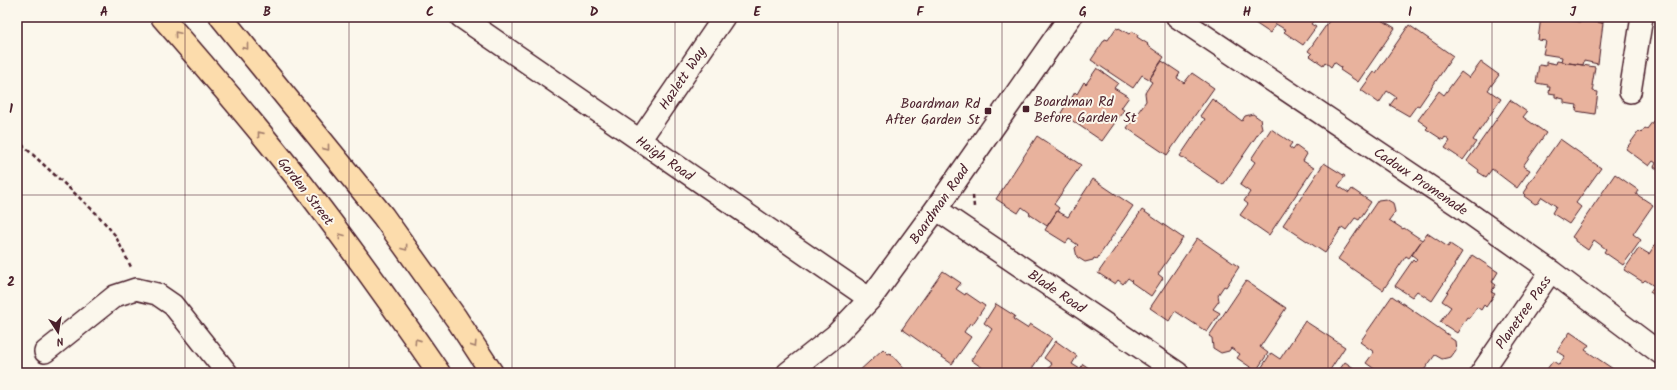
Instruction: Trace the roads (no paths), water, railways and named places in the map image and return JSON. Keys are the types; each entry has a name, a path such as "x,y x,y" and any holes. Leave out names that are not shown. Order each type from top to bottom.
{"main road":[{"name":"Garden Street","path":"162,17 216,79 302,185 382,291 439,373"},
{"path":"221,17 383,216 456,318 492,373"}],"street":[{"name":"Haigh Road","path":"461,17 870,299"},
{"name":"Hazlett Way","path":"640,140 724,17"},
{"name":"Boardman Road","path":"788,373 835,336 870,299 936,209 1070,17"},
{"name":"Cadoux Promenade","path":"1177,17 1459,206 1551,271 1660,353"},
{"path":"1630,92 1642,17"},
{"name":"Blade Road","path":"936,209 1178,373"},
{"name":"Planetree Pass","path":"1481,373 1551,271"},
{"path":"45,352 115,296 136,289 157,294 173,305 227,373"}],"place":[{"name":"Boardman Rd Before Garden St","path":"1026,109"},
{"name":"Boardman Rd After Garden St","path":"988,111"}]}
